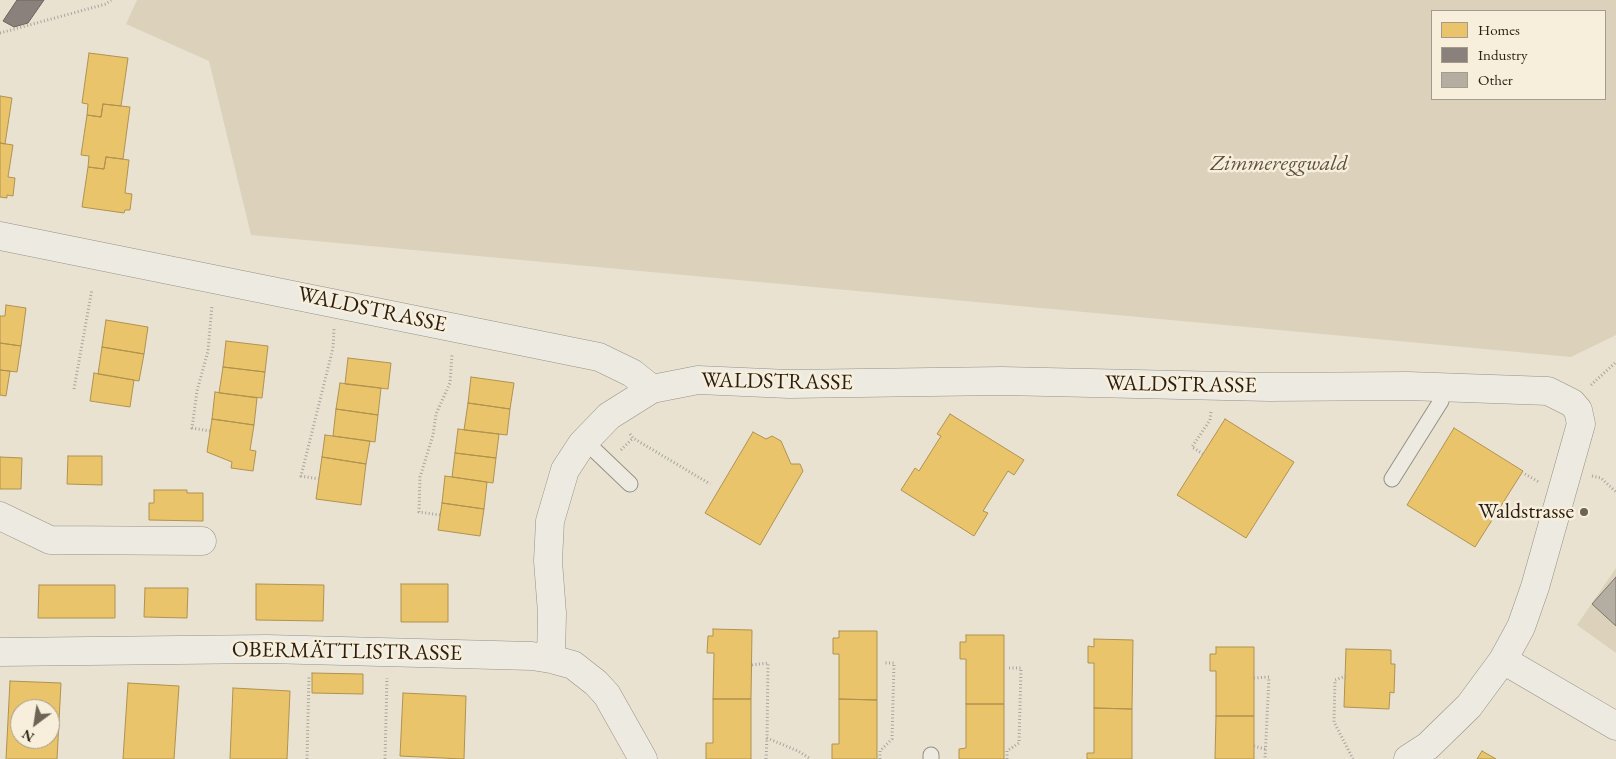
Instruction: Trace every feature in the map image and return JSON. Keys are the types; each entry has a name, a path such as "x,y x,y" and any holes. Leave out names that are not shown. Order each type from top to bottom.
{"street":[{"name":"WALDSTRASSE","path":"0,236 599,357 632,373 652,389 698,380 789,384 1002,381 1441,387 1548,391 1572,403"},
{"path":"551,659 552,613 548,561 550,521 565,470 585,441 611,414 652,389"},
{"path":"1408,759 1428,746 1469,706 1504,660 1521,627 1535,587 1581,424 1578,410 1572,403"},
{"path":"0,516 50,540 202,541"},
{"name":"OBERMÄTTLISTRASSE","path":"0,652 267,650 532,656 551,659 573,665 596,682 607,695 644,759"},
{"path":"1504,660 1616,726"}],"lane":[{"path":"1392,479 1440,401 1441,387"},
{"path":"585,441 630,484"}],"path":[{"path":"0,32 106,4 111,0"},
{"path":"74,389 92,289"},
{"path":"210,431 192,428 197,391 208,351 213,297"},
{"path":"319,480 301,476 333,348 334,324"},
{"path":"440,514 419,512 420,477 433,436 436,414 450,383 452,349"},
{"path":"1572,403 1616,362"},
{"path":"1203,454 1192,447 1210,420 1212,385"},
{"path":"628,430 633,438 710,484"},
{"path":"1587,474 1601,478 1616,492"},
{"path":"385,759 388,653"},
{"path":"752,665 768,663 766,759"},
{"path":"880,759 880,751 892,739 894,663 884,663"},
{"path":"307,759 309,668"},
{"path":"1007,759 1007,751 1019,743 1021,687 1021,668 1009,668"},
{"path":"1346,676 1336,680 1334,722 1353,759"},
{"path":"1254,678 1269,677 1265,759"},
{"path":"767,738 798,751 810,759"},
{"path":"1254,746 1265,749"}],"green space":[{"name":"Zimmereggwald","path":"137,0 1616,0 1616,335 1571,357 251,235 209,61 126,24"},
{"path":"1616,568 1616,653 1577,625"}],"building: Homes":[{"path":"89,53 128,58 121,106 103,104 101,117 87,115 88,104 82,103"},
{"path":"0,96 12,98 5,144 0,143"},
{"path":"103,104 130,107 123,159 106,157 104,169 88,167 89,156 81,155 87,115 101,117"},
{"path":"0,143 13,145 8,177 15,178 13,196 7,195 7,198 0,197"},
{"path":"106,157 129,160 125,193 132,194 130,210 125,210 124,213 82,207 88,167 104,169"},
{"path":"6,305 26,308 21,346 0,343 0,316 5,316"},
{"path":"106,320 148,327 144,354 102,347"},
{"path":"226,341 268,346 265,372 223,367"},
{"path":"0,343 21,346 17,372 0,370"},
{"path":"102,347 144,354 139,381 98,374"},
{"path":"348,358 391,363 388,389 345,384"},
{"path":"223,367 265,372 262,398 219,393"},
{"path":"0,370 10,371 6,396 0,395"},
{"path":"94,373 134,380 130,407 90,401"},
{"path":"471,377 514,383 510,409 468,403"},
{"path":"340,383 381,388 378,415 336,409"},
{"path":"215,392 257,398 254,425 212,419"},
{"path":"468,403 510,409 507,435 464,430"},
{"path":"336,409 378,415 375,442 333,436"},
{"path":"950,414 1024,460 1014,475 1008,471 983,511 988,513 974,536 901,490 915,468 919,471 941,436 937,434"},
{"path":"212,419 254,425 250,450 256,451 253,471 231,468 232,462 207,452"},
{"path":"1225,419 1294,462 1246,538 1177,495"},
{"path":"1454,428 1523,471 1475,547 1407,505"},
{"path":"458,429 499,434 496,458 455,453"},
{"path":"753,432 766,439 772,436 781,441 791,464 800,464 803,471 760,545 705,513"},
{"path":"325,435 370,441 366,464 322,457"},
{"path":"455,453 496,458 493,483 452,477"},
{"path":"68,456 102,456 102,485 67,484"},
{"path":"0,457 22,458 21,489 0,489"},
{"path":"322,457 366,464 361,505 316,499"},
{"path":"445,476 487,482 484,509 442,503"},
{"path":"154,490 187,490 187,493 203,493 203,521 149,520 149,503 154,503"},
{"path":"442,503 484,509 480,536 438,530"},
{"path":"256,584 324,585 323,621 256,620"},
{"path":"401,584 448,584 448,622 401,622"},
{"path":"39,585 115,585 115,618 38,618"},
{"path":"145,588 188,588 187,618 144,617"},
{"path":"713,629 752,630 751,699 713,699 714,653 707,653 708,636 713,636"},
{"path":"839,631 877,631 877,700 839,699 839,654 833,654 833,638 839,638"},
{"path":"966,635 1004,635 1004,704 966,704 966,659 960,659 960,642 966,642"},
{"path":"1094,639 1133,640 1132,709 1094,708 1094,663 1088,663 1088,646 1094,647"},
{"path":"1216,647 1254,647 1254,716 1216,716 1216,671 1210,671 1210,654 1216,654"},
{"path":"1346,649 1391,650 1391,664 1395,664 1394,693 1390,692 1389,709 1344,707"},
{"path":"312,673 363,674 363,694 312,693"},
{"path":"10,681 61,683 60,702 60,699 10,699 10,749 58,749 57,759 6,759"},
{"path":"128,683 179,686 174,759 123,759"},
{"path":"233,688 290,691 287,759 230,759"},
{"path":"403,693 466,696 464,759 400,756"},
{"path":"713,699 751,699 751,759 706,759 706,743 713,743"},
{"path":"839,699 877,700 877,759 832,759 832,744 839,744"},
{"path":"966,704 1004,704 1004,759 959,759 959,749 966,748"},
{"path":"1094,708 1132,709 1132,759 1087,759 1087,753 1094,753"},
{"path":"1216,716 1254,716 1254,759 1215,759"},
{"path":"1482,751 1496,759 1477,759"}],"building: Industry":[{"path":"17,0 44,0 28,23 14,27 3,21"}],"building: Other":[{"path":"1616,577 1616,626 1592,604"}],"place":[{"name":"Waldstrasse","path":"1584,512"}]}
